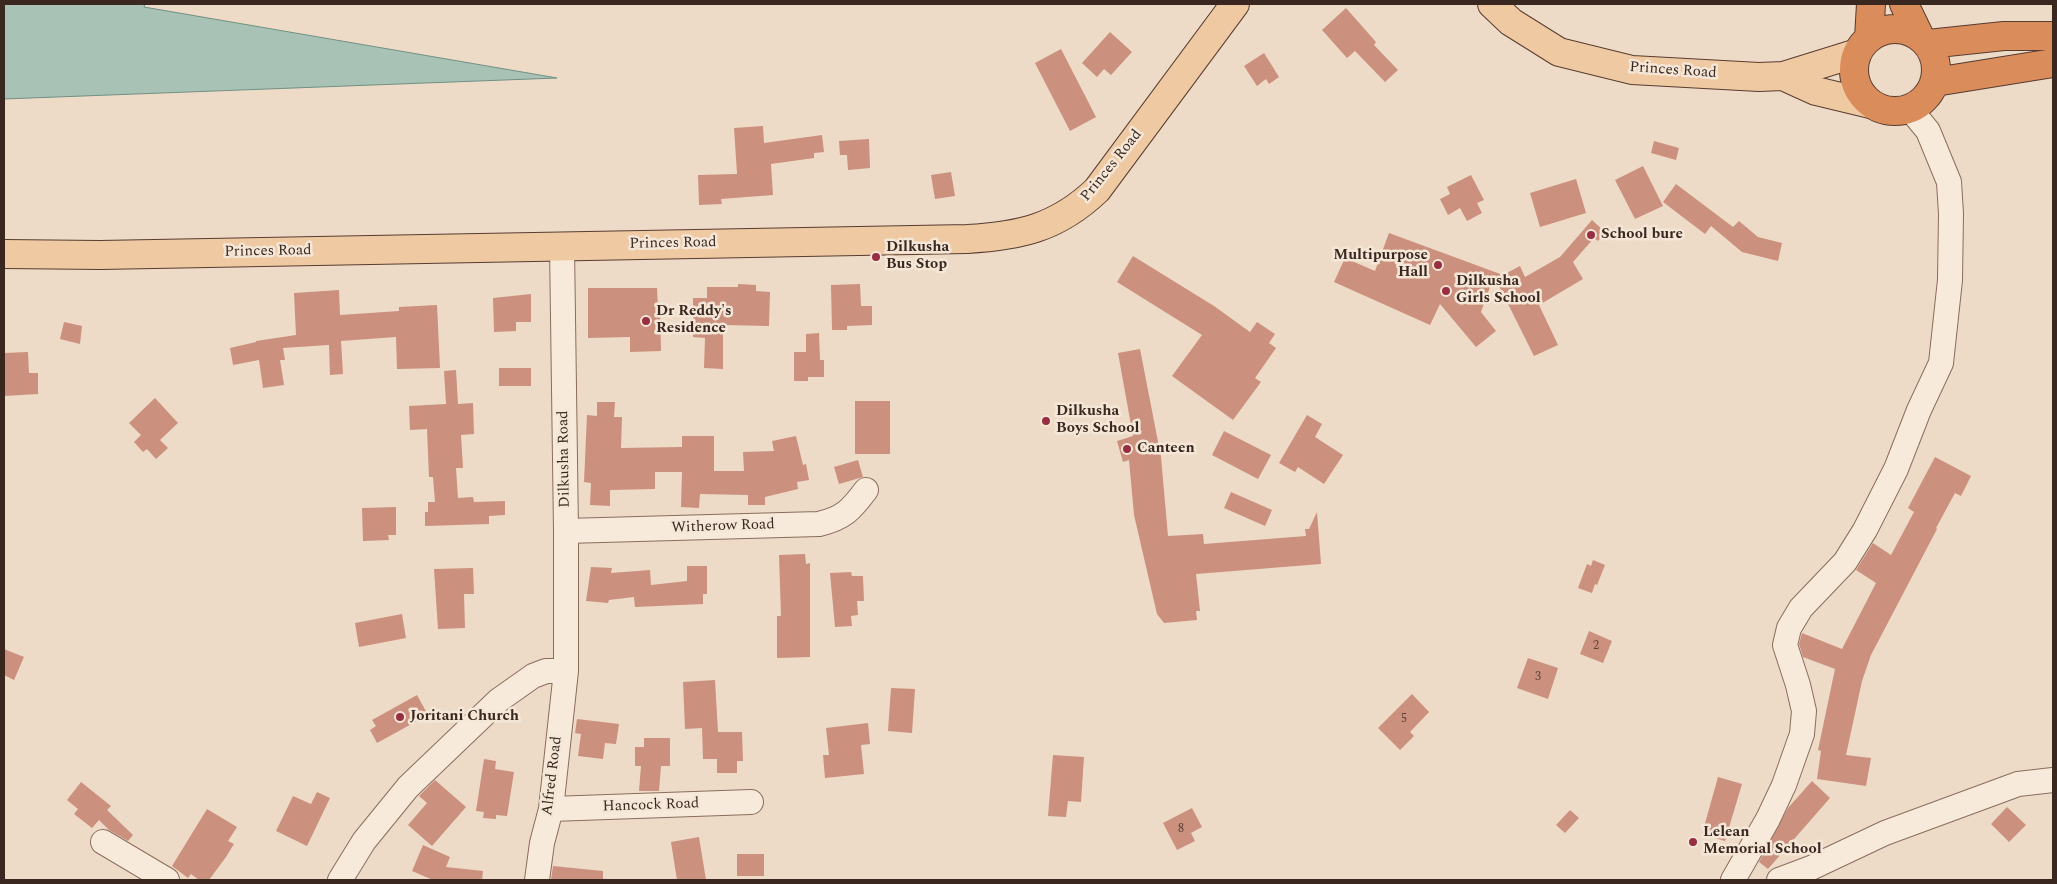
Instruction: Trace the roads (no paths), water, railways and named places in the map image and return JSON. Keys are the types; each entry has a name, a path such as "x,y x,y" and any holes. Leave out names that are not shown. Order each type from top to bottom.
{"highway":[{"path":"1871,4 1863,45 1854,71 1858,89 1870,104 1889,112 1910,109 1921,103 1930,93 1935,82 1936,62 1904,4"},
{"path":"1863,45 1886,30 1904,29 1924,40 2004,36 2053,36"},
{"path":"1935,82 2053,63"}],"main road":[{"name":"Princes Road","path":"4,254 109,255 996,237 1055,222 1081,205 1097,190 1234,4"},
{"name":"Princes Road","path":"1492,4 1525,32 1545,45 1570,56 1647,72 1783,76 1816,91 1870,104"},
{"name":"Princes Road","path":"1783,76 1863,45"}],"street":[{"path":"1733,880 1768,819 1784,785 1802,734 1804,711 1785,645 1789,628 1801,608 1845,562 1865,530 1896,469 1919,410 1941,363 1950,280 1952,214 1949,182 1928,130 1910,109"},
{"name":"Dilkusha Road","path":"562,246 566,671"},
{"name":"Witherow Road","path":"566,531 819,524 836,520 849,511 866,490"},
{"path":"340,880 364,842 408,787 499,700 533,676 546,671 566,671"},
{"name":"Alfred Road","path":"537,880 542,843 551,809 566,671"},
{"path":"1779,880 1811,868 1885,833 2018,784 2053,780"},
{"name":"Hancock Road","path":"551,809 751,802"},
{"path":"103,842 167,880"}],"place":[{"name":"School bure","path":"1591,235"},
{"name":"Dilkusha Bus Stop","path":"876,257"},
{"name":"Multipurpose Hall","path":"1438,265"},
{"name":"Dilkusha Girls School","path":"1446,291"},
{"name":"Dr Reddy's Residence","path":"646,321"},
{"name":"Dilkusha Boys School","path":"1046,421"},
{"name":"Canteen","path":"1127,449"},
{"name":"Joritani Church","path":"400,717"},
{"name":"Lelean Memorial School","path":"1693,842"}]}
